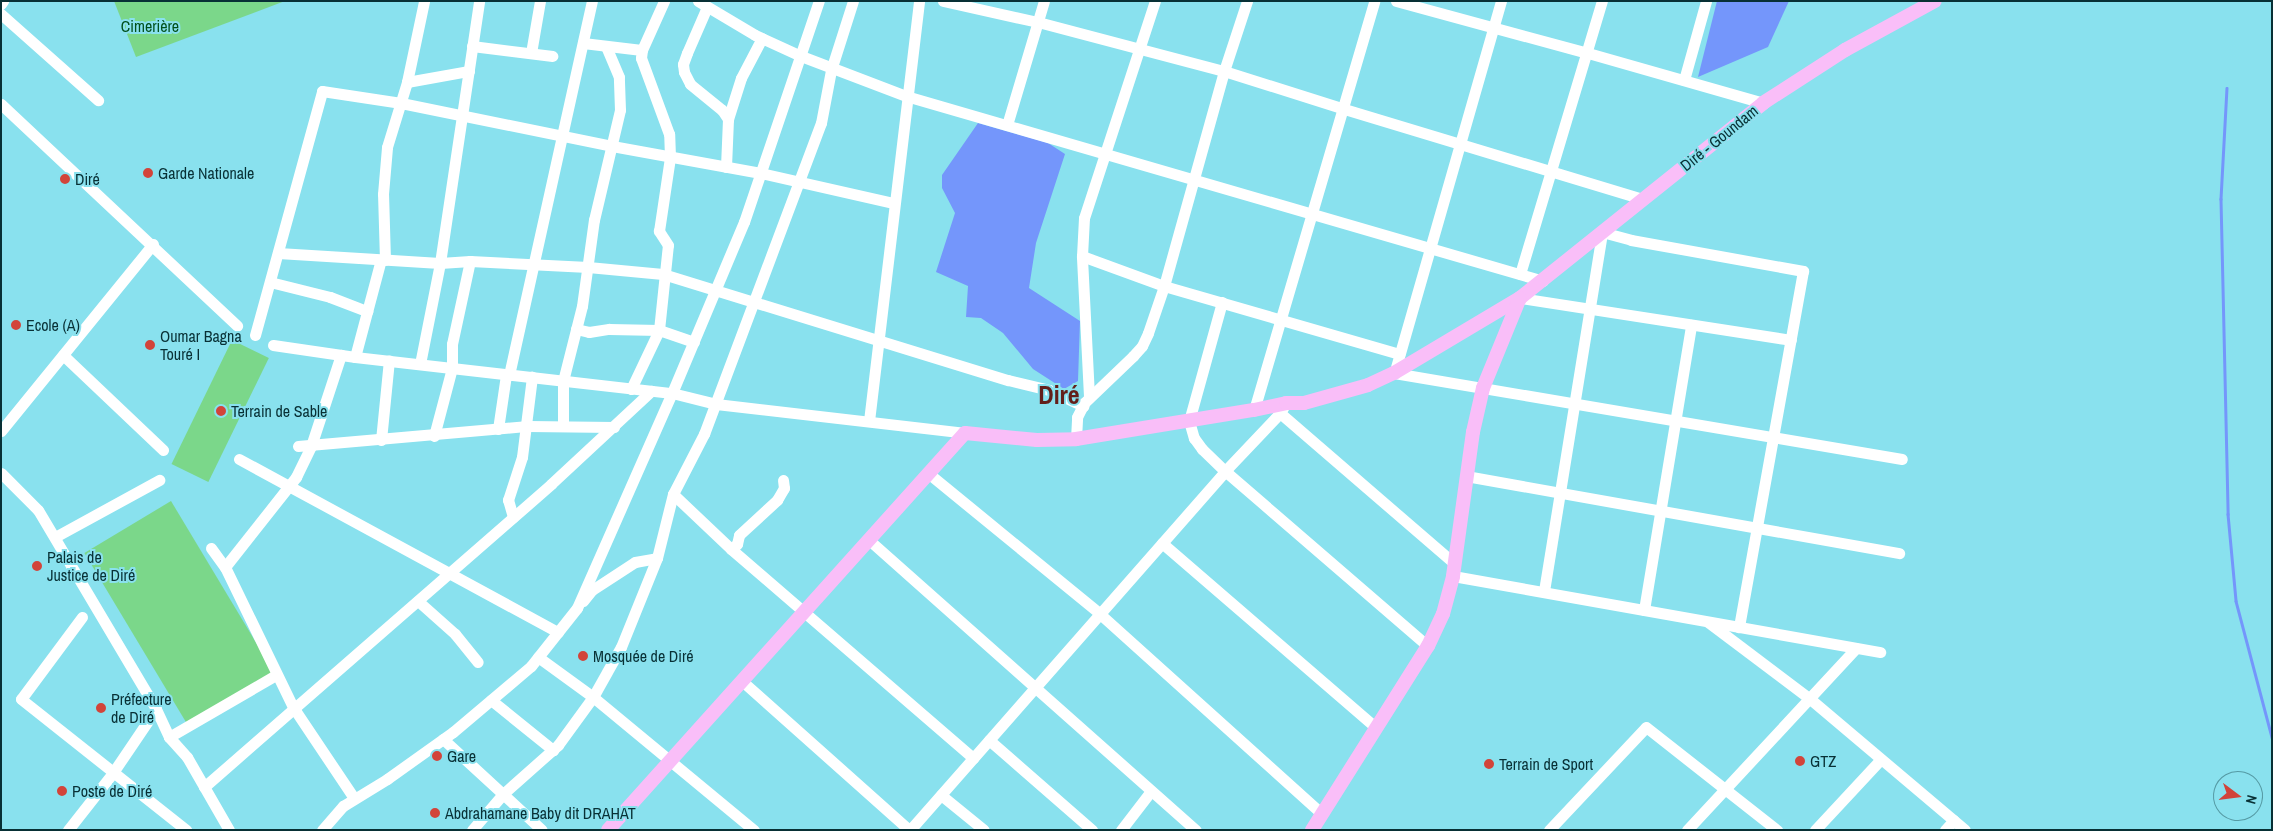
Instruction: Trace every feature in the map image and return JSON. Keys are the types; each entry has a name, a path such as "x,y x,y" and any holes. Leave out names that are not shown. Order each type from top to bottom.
{"main road":[{"name":"Diré - Goundam","path":"965,433 1037,440 1076,439 1254,410 1283,408 1337,396 1368,386 1394,373 1520,298 1763,103 1845,50 1929,2"},
{"path":"1318,825 1428,646 1443,614 1454,570 1473,432 1483,388 1520,298"},
{"path":"608,830 965,433"}],"street":[{"path":"355,357 383,260 383,194 387,147 407,82 424,1"},
{"path":"420,364 440,263 464,116 479,1"},
{"path":"531,53 540,1"},
{"path":"498,430 507,375 534,265 592,1"},
{"path":"631,389 659,330 663,274 668,245 659,231 670,157 669,134 641,58 642,50 664,1"},
{"path":"576,608 672,393 744,222 819,1"},
{"path":"472,830 503,794 553,750 593,697 621,647 657,558 673,494 704,434 716,404 821,123 832,70 853,1"},
{"path":"869,421 906,96 919,1"},
{"path":"943,1 966,4 1224,71 1643,199"},
{"path":"1007,125 1044,1"},
{"path":"1086,401 1082,256 1084,218 1156,1"},
{"path":"1076,439 1077,417 1086,401 1142,346 1164,286 1224,71 1247,1"},
{"path":"1254,410 1340,108 1374,1"},
{"path":"1396,1 1763,103"},
{"path":"1501,1 1394,373 1902,459"},
{"path":"1520,274 1550,171 1588,53 1602,1"},
{"path":"1684,80 1706,1"},
{"path":"728,120 722,110 690,84 684,72 684,64 702,4 762,38 832,70 906,96 1543,281"},
{"path":"1,14 98,100"},
{"path":"726,167 728,120 741,78 762,38"},
{"path":"583,43 606,47 623,46 642,50"},
{"path":"472,46 552,56"},
{"path":"563,425 563,381 576,329 588,267 594,220 620,110 619,77 606,47"},
{"path":"407,82 469,71"},
{"path":"255,335 322,91 401,103 612,146 761,173 894,203"},
{"path":"1,104 153,244 237,326"},
{"path":"1544,591 1602,232 1631,240 1803,271 1740,627"},
{"path":"1,431 153,244"},
{"path":"278,252 440,263 470,261 588,267 663,274 1008,380 1086,401"},
{"path":"1082,256 1164,286 1400,354"},
{"path":"434,436 452,368 452,344 470,261"},
{"path":"270,282 330,297 368,311"},
{"path":"1520,298 1791,340"},
{"path":"1222,302 1189,420 1194,438 1202,449 1225,471 1428,646"},
{"path":"1644,610 1691,325"},
{"path":"576,329 588,332 659,330 694,342"},
{"path":"273,345 355,357 672,393 716,404 965,433"},
{"path":"63,355 163,450"},
{"path":"225,567 287,485 296,477 311,446 341,355"},
{"path":"381,440 389,360"},
{"path":"513,517 508,500 522,456 528,426 532,378"},
{"path":"204,787 293,707 451,572 614,427 651,391"},
{"path":"742,682 910,830 1225,471 1283,408 1454,570 1544,591 1880,652"},
{"path":"298,446 434,436 528,426 614,427"},
{"path":"239,459 451,572 558,632"},
{"path":"1,473 38,510 156,709 169,737 188,757 229,830"},
{"path":"928,473 1100,614 1318,825"},
{"path":"1466,476 1899,553"},
{"path":"55,537 160,480"},
{"path":"731,549 737,544 739,535 777,500 784,488 783,480"},
{"path":"673,494 731,549 973,758"},
{"path":"869,540 1196,830"},
{"path":"1162,543 1376,728"},
{"path":"211,548 225,567 293,707 354,798"},
{"path":"322,830 354,798 387,779 443,739 531,666 592,590 635,562 657,558"},
{"path":"418,601 455,634 478,662"},
{"path":"82,617 20,699 112,774 186,830"},
{"path":"1707,621 1809,698 1965,830"},
{"path":"1687,830 1856,648"},
{"path":"538,657 593,697 754,830"},
{"path":"169,737 276,675"},
{"path":"491,700 553,750"},
{"path":"68,830 112,774 156,709"},
{"path":"1549,830 1646,727 1777,830"},
{"path":"443,739 542,830"},
{"path":"989,740 1092,830"},
{"path":"1815,830 1880,760"},
{"path":"1121,830 1151,791"},
{"path":"941,795 984,830"},
{"path":"1945,830 1954,820"}],"green space":[{"name":"Cimerière","path":"114,1 285,1 136,57"},
{"name":"Terrain de Sable","path":"232,340 269,358 208,482 172,464"},
{"path":"171,501 274,672 187,724 84,553"}],"water":[{"path":"1717,1 1789,1 1768,47 1698,77"},
{"path":"978,123 1048,143 1065,154 1036,243 1029,288 1080,321 1078,381 1064,389 1033,369 1003,333 981,318 966,317 968,286 936,272 955,213 942,188 942,175"}],"waterway":[{"path":"2227,88 2221,199 2228,514 2236,601 2272,737"}],"place":[{"name":"Garde Nationale","path":"148,173"},
{"name":"Diré","path":"65,179"},
{"name":"Ecole (A)","path":"16,325"},
{"name":"Oumar Bagna Touré I","path":"150,345"},
{"name":"Terrain de Sable","path":"221,411"},
{"name":"Palais de Justice de Diré","path":"37,566"},
{"name":"Mosquée de Diré","path":"583,656"},
{"name":"Préfecture de Diré","path":"101,708"},
{"name":"Gare","path":"437,756"},
{"name":"GTZ","path":"1800,761"},
{"name":"Terrain de Sport","path":"1489,764"},
{"name":"Poste de Diré","path":"62,791"},
{"name":"Abdrahamane Baby dit DRAHAT","path":"435,813"}],"district":[{"name":"Diré","path":"1059,395"}]}
